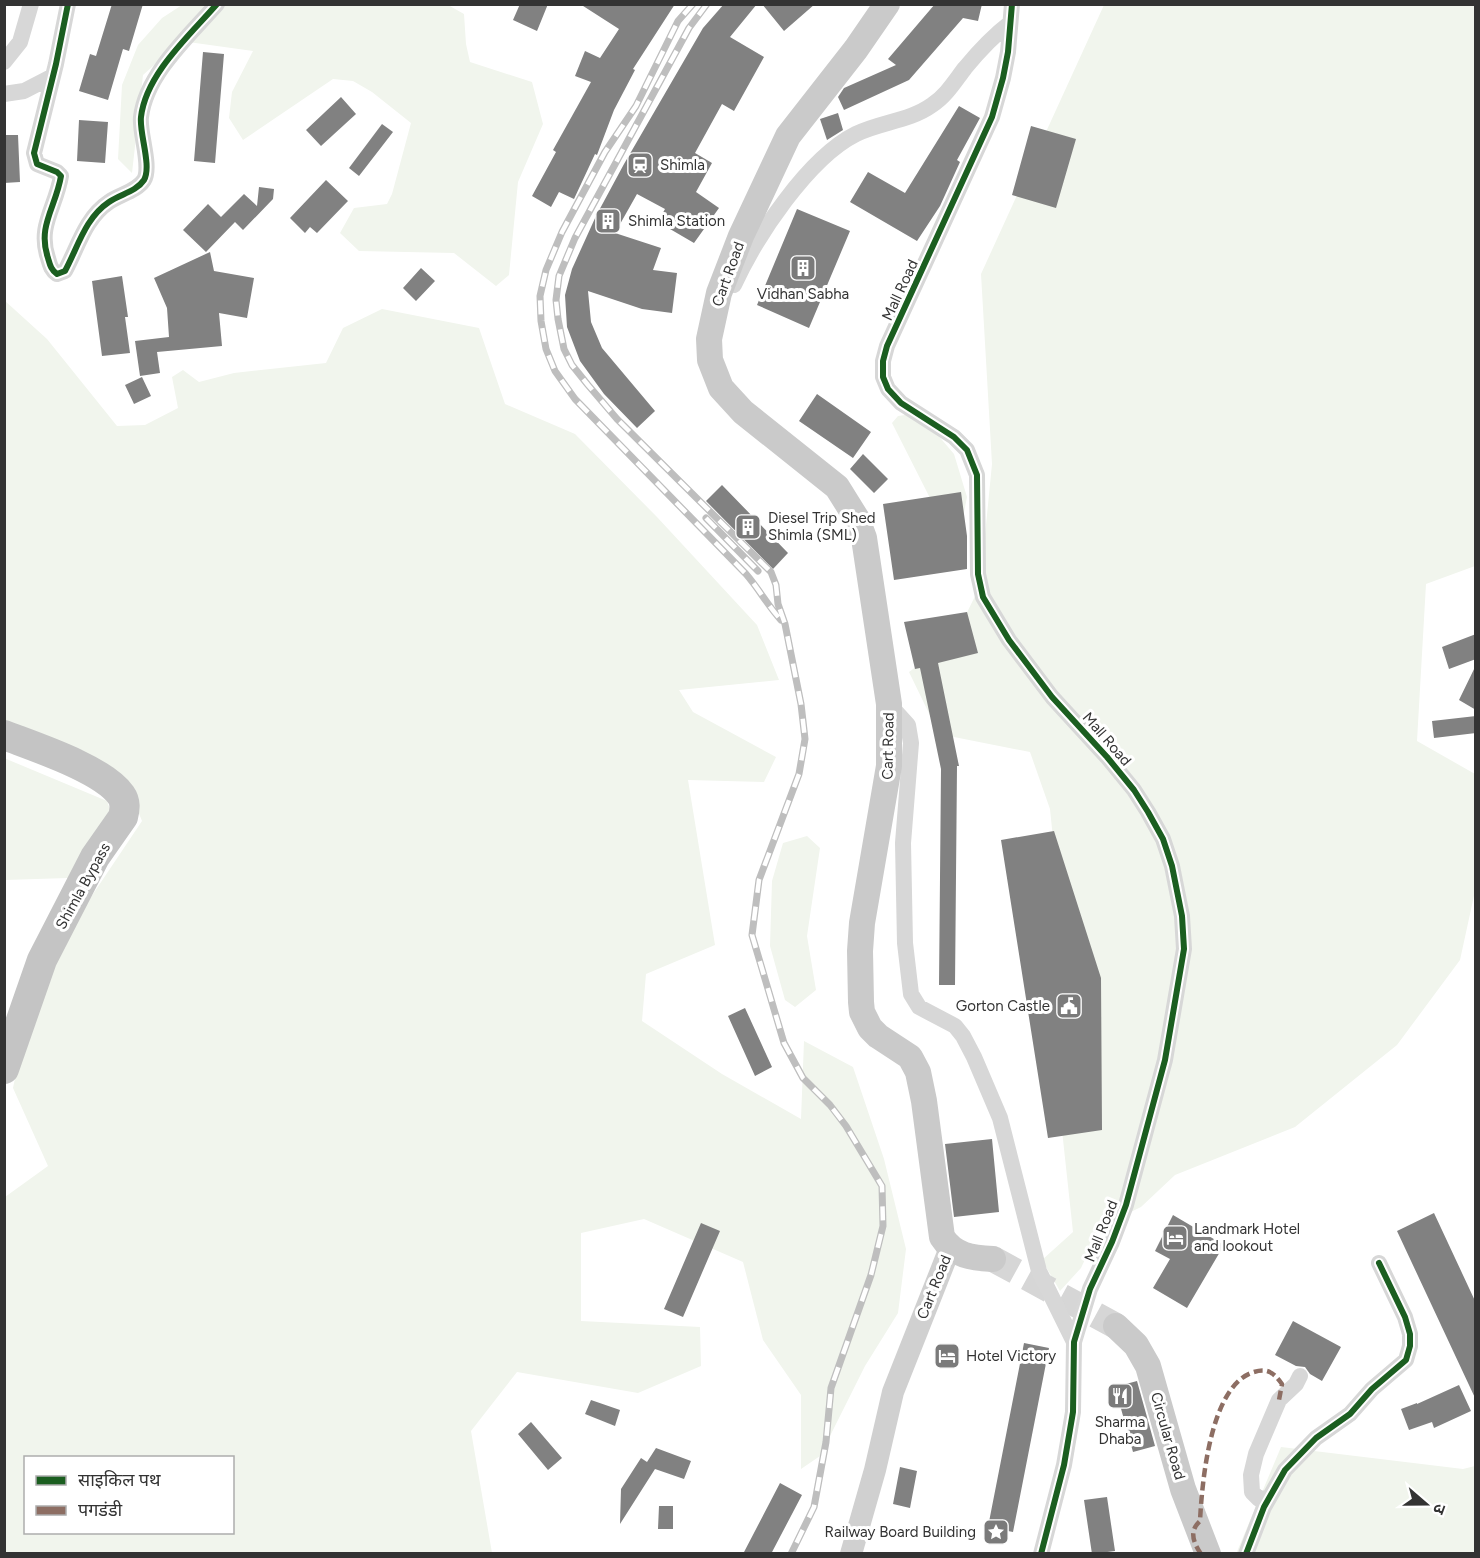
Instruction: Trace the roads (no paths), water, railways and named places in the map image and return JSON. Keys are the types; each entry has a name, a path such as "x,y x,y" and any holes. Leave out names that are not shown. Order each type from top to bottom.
{"highway":[{"name":"Shimla Bypass","path":"4,735 93,773 110,784 121,794 125,802 123,817 95,857 42,960 4,1069"}],"main road":[{"name":"Cart Road","path":"850,1554 875,1470 893,1392 950,1248 940,1233 924,1101 918,1072 910,1057 870,1028 861,1002 862,923 889,774 889,704 864,538 857,519 841,492 828,479 743,412 728,397 716,378 710,360 710,339 719,293 741,236 788,136 856,49 887,4"},
{"path":"950,1248 968,1257 993,1259"},
{"name":"Circular Road","path":"1116,1326 1136,1345 1148,1366 1183,1489 1208,1554"}],"street":[{"path":"4,62 20,42 31,4"},
{"path":"68,4 34,153 37,164 57,172 61,177 43,236 50,267 57,274 65,271 85,229 94,216 108,202 137,186 144,179 146,171 141,119 146,94 158,73 217,4"},
{"path":"710,360 720,318 740,271 764,232 814,168 840,143 853,135 915,114 935,103 992,37 1012,9"},
{"name":"Mall Road","path":"1012,9 1008,52 992,117 887,346 883,361 883,377 888,388 901,403 954,438 967,450 977,475 978,574 983,597 1009,640 1052,697 1107,757 1134,790 1148,812 1163,839 1172,866 1182,916 1184,949 1165,1060 1126,1205 1090,1289 1074,1342 1073,1412 1064,1465 1041,1554"},
{"path":"4,94 24,90 53,76"},
{"path":"889,704 904,720 910,731 903,843 905,943 911,994 919,1007 955,1026 974,1057 1000,1118 1039,1271 1074,1342"},
{"path":"1246,1554 1269,1498 1286,1470 1316,1438 1350,1414 1372,1389 1406,1360 1410,1346 1410,1334 1405,1317 1379,1263"},
{"path":"1269,1498 1259,1499 1252,1492 1251,1475 1256,1454 1279,1400 1296,1384 1300,1376"}],"tunnel":[{"path":"993,1259 1116,1326"}],"railway":[{"path":"693,4 678,21 636,106 605,152 562,232 546,270 540,296 541,321 546,349 555,371 575,399 746,574 781,620"},
{"path":"707,4 689,28 575,238 559,276 556,300 564,349 572,365 617,419 771,572 785,624 801,704 805,739 799,774 759,880 752,935 784,1043 803,1078 830,1105 846,1126 882,1186 883,1226 871,1275 831,1388 826,1442 814,1507 791,1554"},
{"path":"706,518 758,571"}],"place":[{"name":"Shimla","path":"640,165"},
{"name":"Shimla Station","path":"608,221"},
{"name":"Vidhan Sabha","path":"803,268"},
{"name":"Diesel Trip Shed Shimla (SML)","path":"748,527"},
{"name":"Gorton Castle","path":"1069,1006"},
{"name":"Landmark Hotel and lookout","path":"1175,1238"},
{"name":"Hotel Victory","path":"947,1356"},
{"name":"Sharma Dhaba","path":"1120,1396"},
{"name":"Railway Board Building","path":"996,1532"}]}
